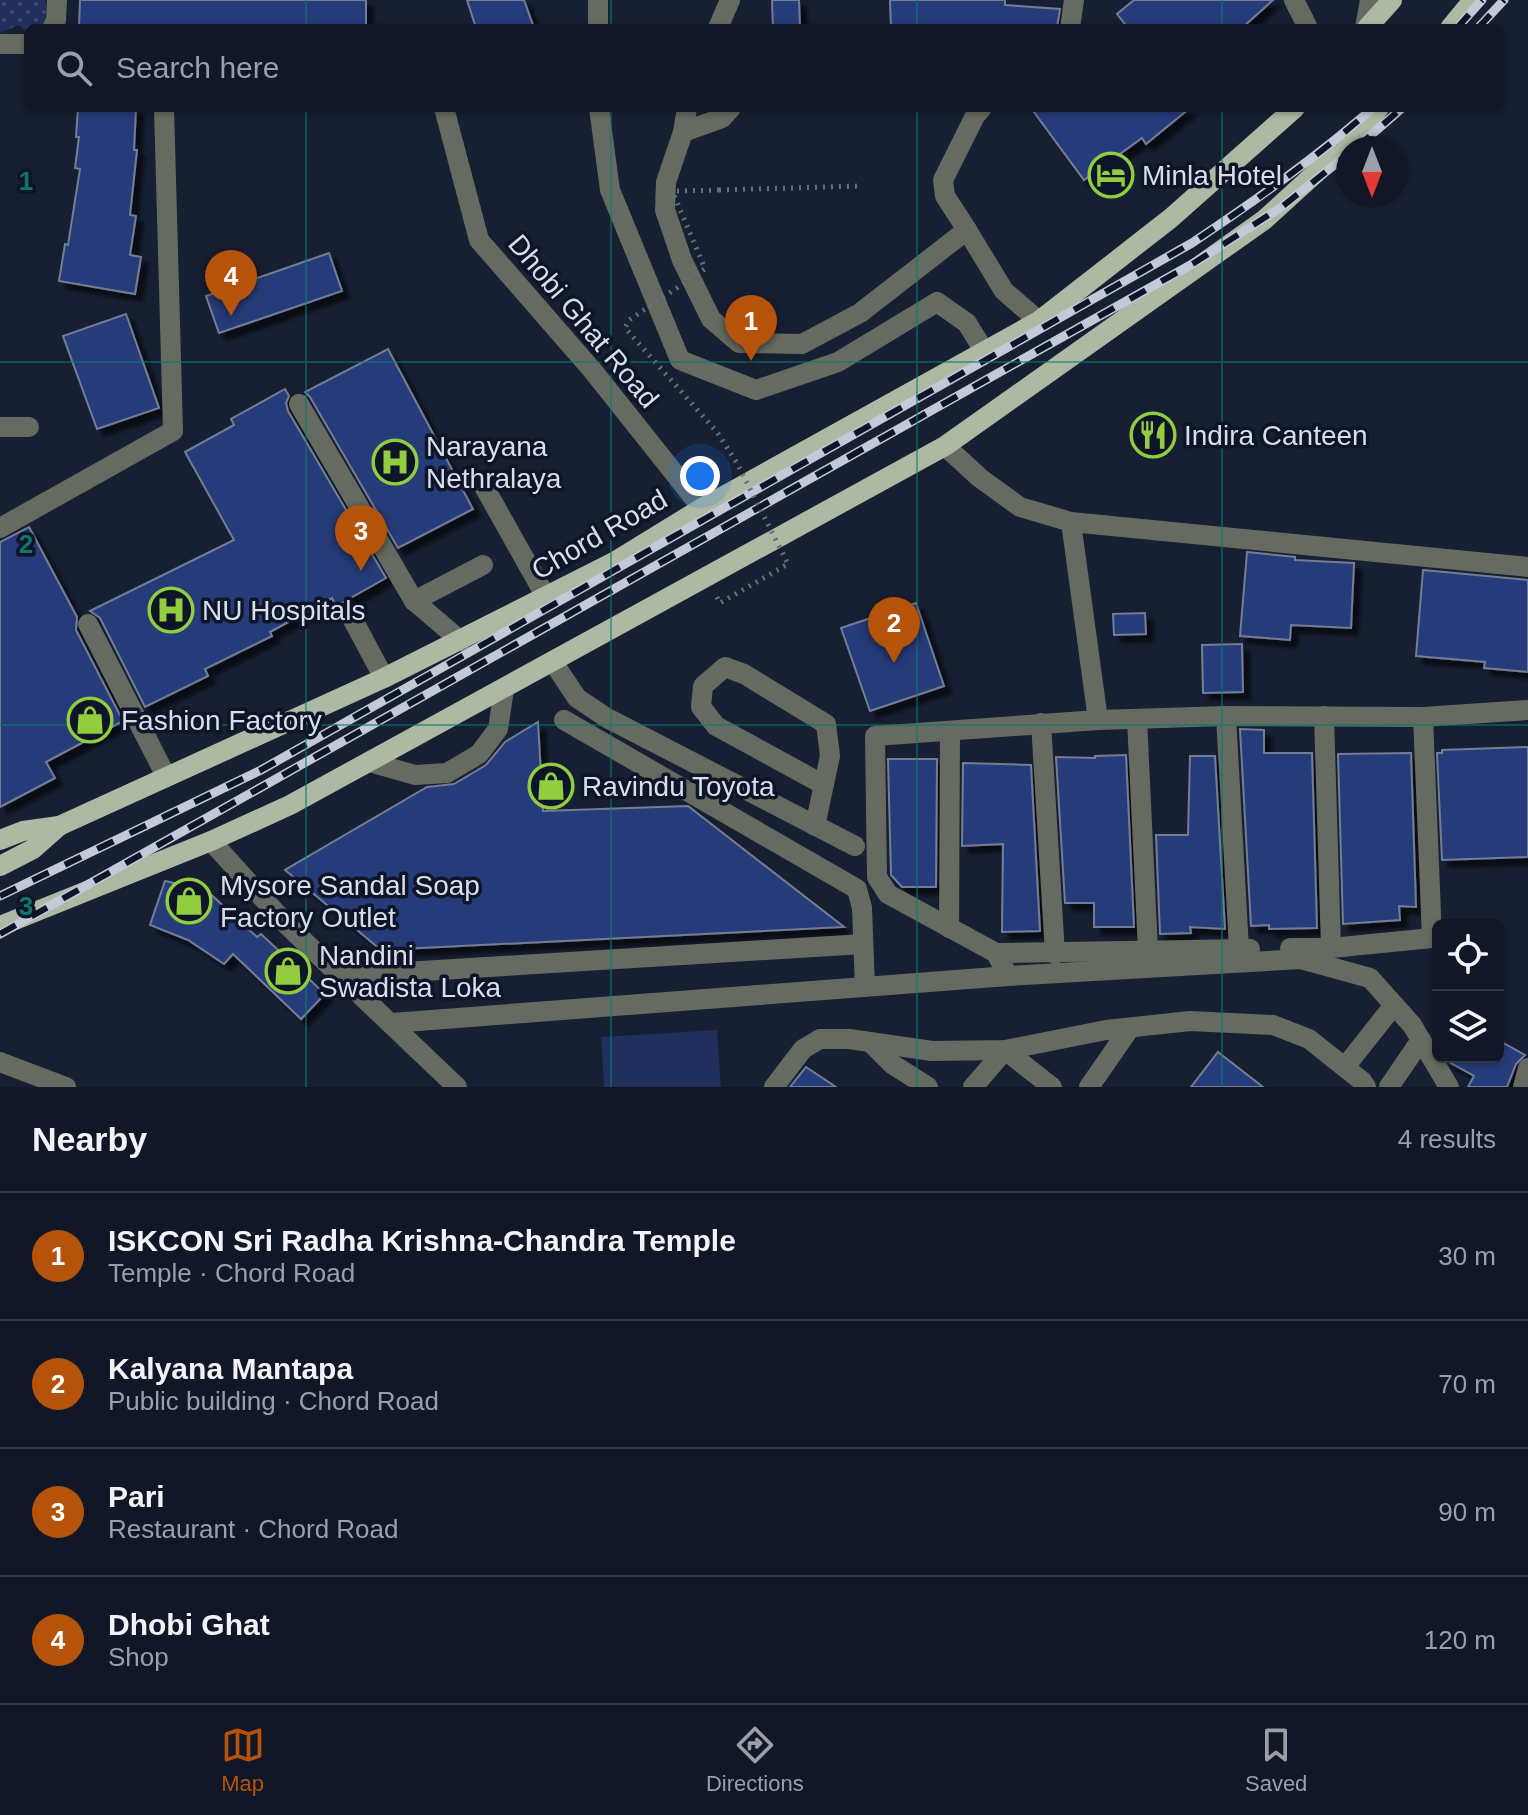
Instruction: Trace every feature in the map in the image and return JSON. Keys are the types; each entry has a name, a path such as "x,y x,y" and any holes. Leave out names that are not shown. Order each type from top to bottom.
{"main road":[{"path":"1370,24 1392,0"},
{"path":"1453,24 1473,0"},
{"name":"Chord Road","path":"0,840 23,831 59,826 384,678 614,562 702,508 1039,321 1171,218 1290,112"},
{"path":"0,926 211,841 290,805 945,446 1264,220 1342,149 1375,112"},
{"path":"0,866 33,849 59,826"}],"street":[{"path":"54,24 57,0"},
{"path":"598,0 598,24"},
{"path":"720,24 730,0"},
{"path":"1071,24 1074,0"},
{"path":"1294,0 1306,24"},
{"path":"1367,24 1370,0"},
{"path":"0,44 24,44"},
{"path":"0,528 173,431 164,112"},
{"name":"Dhobi Ghat Road","path":"445,112 479,240 593,371 702,508"},
{"path":"600,112 610,190 680,360 756,390 838,362 937,302 967,323 984,351"},
{"path":"686,112 666,182 665,210 682,260 711,319 739,343 802,344 860,313 967,230"},
{"path":"683,132 722,118 727,112"},
{"path":"978,112 943,180 945,196 1004,291 1039,321"},
{"path":"299,404 414,601 461,641"},
{"path":"0,427 29,427"},
{"path":"945,446 980,478 1020,507 1071,522 1528,567"},
{"path":"482,483 546,597"},
{"path":"1071,522 1098,720"},
{"path":"414,601 483,565"},
{"path":"353,620 384,678"},
{"path":"88,624 166,776"},
{"path":"553,662 577,698 607,718 855,846"},
{"path":"815,826 824,785 830,756 826,724 755,681 725,667 703,686 701,707 716,726 824,785"},
{"path":"369,762 415,775 447,773 479,754 498,729 504,689"},
{"path":"1423,717 1432,938 1331,948 996,953 888,894 877,877 875,736 1098,720 1226,716 1423,717 1528,710"},
{"path":"1226,716 1239,949"},
{"path":"1324,716 1331,948"},
{"path":"1137,719 1148,951"},
{"path":"564,720 857,889 862,908 865,987"},
{"path":"1041,723 1055,954"},
{"path":"949,928 950,731"},
{"path":"211,841 288,926 457,1087"},
{"path":"341,976 863,944"},
{"path":"996,953 1008,976"},
{"path":"392,1023 1008,976 1301,959 1370,978 1412,1025 1449,1087"},
{"path":"1345,1067 1394,1005"},
{"path":"774,1087 803,1049 820,1039 932,1051 1005,1050 1190,1021 1273,1025 1309,1039 1366,1087"},
{"path":"1089,1087 1130,1028"},
{"path":"1389,1087 1421,1040"},
{"path":"870,1042 892,1064 928,1087"},
{"path":"973,1087 1005,1050"},
{"path":"1005,1050 1052,1087"},
{"path":"0,1062 66,1087"},
{"path":"1523,1087 1528,1068"}],"path":[{"path":"720,603 788,564 737,463 717,432 625,328 629,320 705,269 674,195 677,191 861,186"}],"shaded area":[{"path":"0,0 45,0 46,14 42,24 24,24 24,31 19,25 0,33"},
{"path":"717,1030 721,1087 604,1087 601,1037"}],"building":[{"path":"80,0 366,0 366,24 79,24"},
{"path":"467,0 524,0 533,24 475,24"},
{"path":"772,0 799,0 800,24 773,24"},
{"path":"890,0 1005,0 1005,5 1060,9 1058,24 891,24"},
{"path":"1134,0 1273,0 1246,24 1125,24 1117,14"},
{"path":"78,112 136,112 134,150 137,150 130,215 136,216 130,255 141,257 135,294 59,281 80,169 75,168 79,137 76,137"},
{"path":"1034,112 1185,112 1146,144 1142,138 1084,180"},
{"path":"329,253 342,291 219,333 206,296"},
{"path":"126,314 159,408 97,429 63,336"},
{"path":"388,349 473,509 398,548 305,392"},
{"path":"285,389 289,396 286,403 288,411 386,578 336,606 332,598 270,632 272,636 205,669 208,676 145,707 100,618 90,611 234,540 185,452 234,425 231,419"},
{"path":"29,527 77,617 76,630 123,721 46,762 55,778 0,807 0,542"},
{"path":"1247,552 1295,557 1295,560 1354,563 1351,628 1291,625 1290,640 1240,636"},
{"path":"1423,570 1528,580 1528,672 1484,668 1485,662 1416,656"},
{"path":"916,603 944,686 870,711 841,628"},
{"path":"1145,613 1146,634 1114,635 1113,614"},
{"path":"1242,644 1243,692 1203,693 1202,645"},
{"path":"538,722 543,811 688,806 844,927 381,950 285,870 427,787 454,784 486,765 505,742"},
{"path":"1240,729 1264,730 1264,753 1312,753 1317,928 1269,929 1269,925 1251,926"},
{"path":"1528,747 1528,857 1442,860 1437,753 1442,753 1442,750"},
{"path":"1411,753 1416,907 1399,906 1400,920 1343,924 1338,754"},
{"path":"1126,755 1134,927 1094,927 1094,903 1065,903 1056,757"},
{"path":"1190,756 1215,756 1225,929 1190,927 1191,933 1160,934 1156,835 1188,835"},
{"path":"888,759 937,759 936,887 902,887 891,875"},
{"path":"963,763 1031,765 1040,931 1002,932 1003,844 962,846"},
{"path":"165,881 206,890 257,937 261,934 325,994 301,1019 233,954 224,964 188,940 150,925"},
{"path":"1504,1043 1525,1055 1516,1064 1507,1087 1468,1087 1474,1076 1451,1063 1504,1063"},
{"path":"1218,1052 1263,1087 1191,1087"},
{"path":"806,1067 836,1087 790,1087"}],"railway":[{"path":"1461,24 1482,0"},
{"path":"1482,24 1504,0"},
{"path":"0,896 261,770 1192,243 1285,178 1368,112"},
{"path":"1370,136 1397,112"},
{"path":"0,934 1194,263 1283,206 1336,164"}],"place":[{"name":"Minla Hotel","path":"1111,175"},
{"name":"Dhobi Ghat","path":"231,316"},
{"name":"ISKCON Sri Radha Krishna-Chandra Temple","path":"751,361"},
{"name":"Indira Canteen","path":"1153,435"},
{"name":"Narayana Nethralaya","path":"395,462"},
{"name":"Pari","path":"361,571"},
{"name":"NU Hospitals","path":"171,610"},
{"name":"Kalyana Mantapa","path":"894,663"},
{"name":"Fashion Factory","path":"90,720"},
{"name":"Ravindu Toyota","path":"551,786"},
{"name":"Mysore Sandal Soap Factory Outlet","path":"189,901"},
{"name":"Nandini Swadista Loka","path":"288,971"}]}
